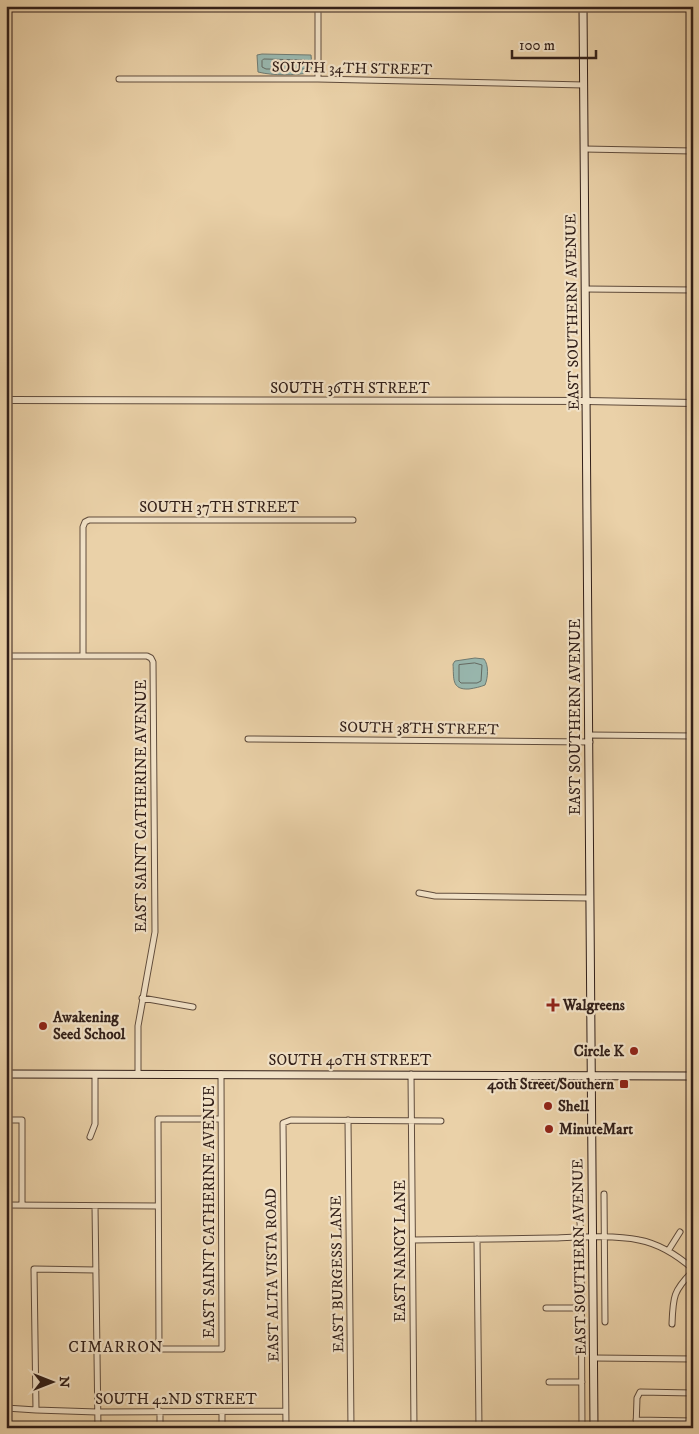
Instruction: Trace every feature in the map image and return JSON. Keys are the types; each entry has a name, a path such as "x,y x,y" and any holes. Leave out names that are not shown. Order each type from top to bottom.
{"main road":[{"name":"EAST SOUTHERN AVENUE","path":"583,6 594,1428"},
{"name":"SOUTH 40TH STREET","path":"6,1074 591,1074 693,1076"}],"street":[{"path":"318,6 318,79"},
{"name":"SOUTH 34TH STREET","path":"119,79 318,79 584,86"},
{"path":"584,149 693,151"},
{"path":"586,289 693,290"},
{"name":"SOUTH 36TH STREET","path":"6,400 586,401 693,403"},
{"name":"SOUTH 37TH STREET","path":"83,656 83,527 89,520 353,520"},
{"path":"6,656 83,656"},
{"name":"EAST SAINT CATHERINE AVENUE","path":"83,656 147,656 153,662 155,932 138,1026 138,1074"},
{"name":"SOUTH 38TH STREET","path":"248,739 589,739 693,736"},
{"path":"419,893 435,896 590,898"},
{"path":"142,998 193,1007"},
{"path":"90,1137 95,1124 94,1074"},
{"name":"EAST SAINT CATHERINE AVENUE","path":"158,1206 159,1349 222,1349 221,1074"},
{"name":"EAST NANCY LANE","path":"411,1074 414,1428"},
{"path":"6,1205 158,1206 158,1119 221,1119"},
{"path":"6,1120 22,1120 22,1205"},
{"name":"EAST ALTA VISTA ROAD","path":"286,1428 283,1123 291,1120 348,1120"},
{"path":"348,1120 441,1121"},
{"name":"EAST BURGESS LANE","path":"348,1120 351,1428"},
{"name":"EAST SOUTHERN AVENUE","path":"604,1194 605,1322"},
{"path":"95,1206 98,1428"},
{"name":"EAST SOUTHERN AVENUE","path":"579,1208 581,1237 582,1428"},
{"path":"668,1250 680,1232"},
{"path":"413,1240 581,1237 640,1240 668,1250 693,1270 681,1284 673,1300 672,1324"},
{"path":"477,1239 479,1428"},
{"path":"36,1410 34,1270 96,1270"},
{"path":"546,1308 581,1308"},
{"path":"594,1358 693,1358"},
{"path":"549,1382 582,1382"},
{"path":"636,1428 638,1394 646,1391 693,1393"},
{"name":"SOUTH 42ND STREET","path":"6,1408 97,1412 286,1411"},
{"path":"160,1411 160,1428"},
{"path":"222,1412 222,1428"},
{"path":"636,1420 693,1422"}],"water":[{"path":"257,55 311,55 312,66 310,73 284,75 258,72"},
{"path":"475,658 484,659 486,662 488,672 485,685 463,689 456,685 453,664 455,661"}],"place":[{"name":"Walgreens","path":"553,1005"},
{"name":"Awakening Seed School","path":"43,1026"},
{"name":"Circle K","path":"634,1051"},
{"name":"40th Street/Southern","path":"624,1084"},
{"name":"Shell","path":"548,1106"},
{"name":"MinuteMart","path":"549,1129"}],"district":[{"name":"CIMARRON","path":"116,1346"}]}
